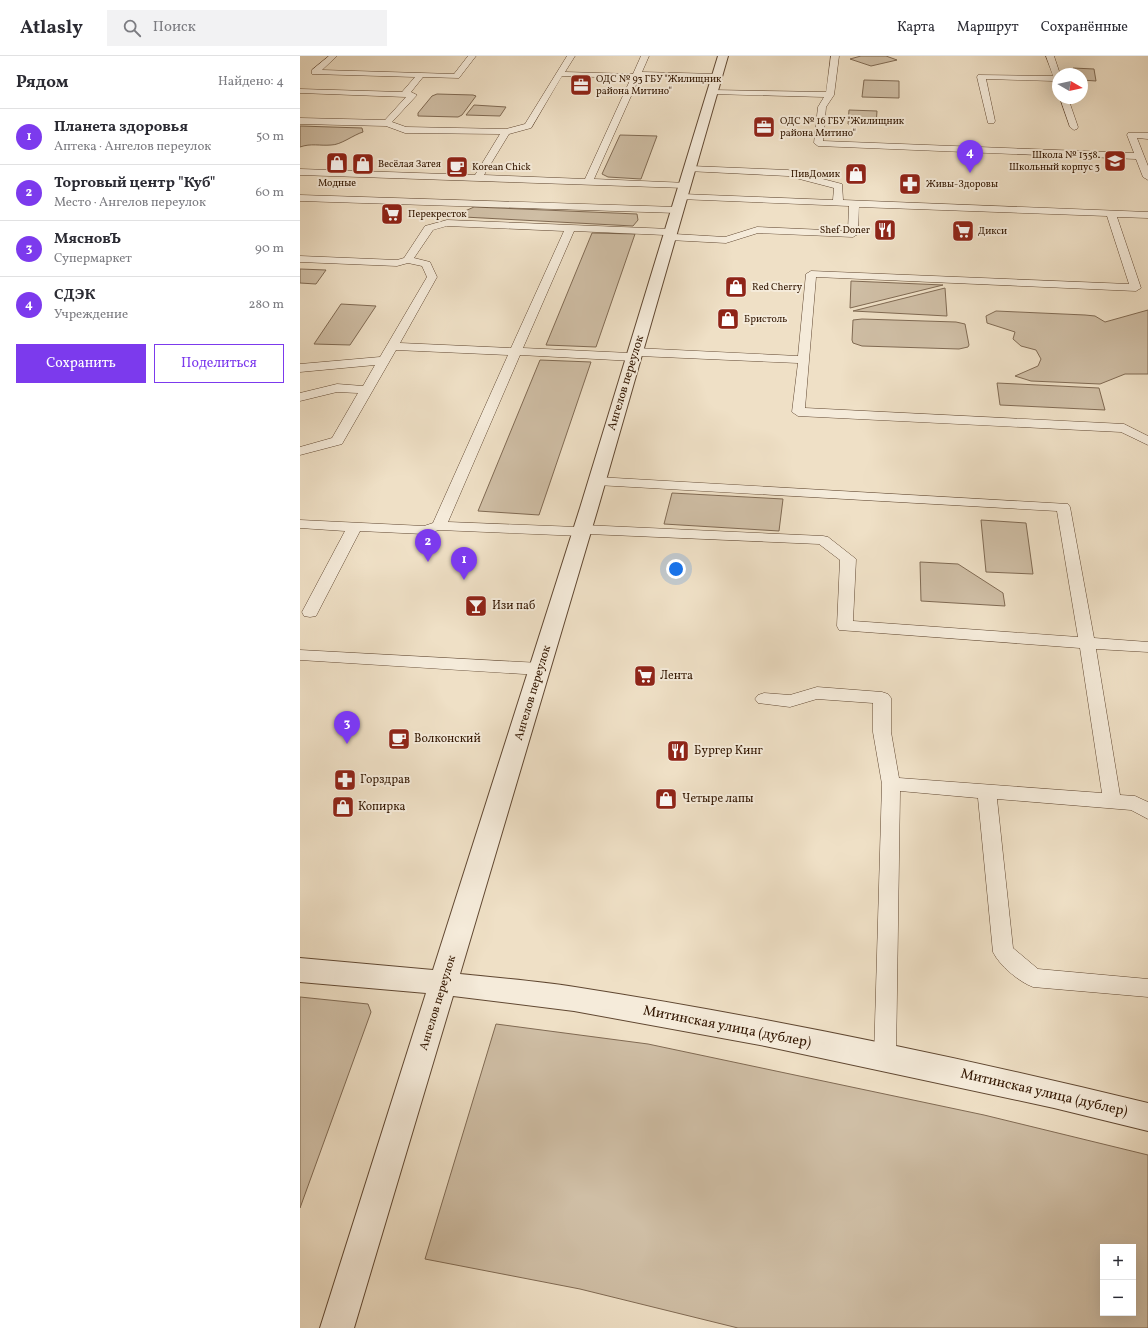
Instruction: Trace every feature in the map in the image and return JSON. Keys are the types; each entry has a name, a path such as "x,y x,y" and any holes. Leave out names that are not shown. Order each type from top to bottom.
{"street":[{"name":"Ангелов переулок","path":"337,1328 540,669 723,56"},
{"name":"Митинская улица (дублер)","path":"300,970 444,983 574,999 765,1034 885,1058 1054,1094 1148,1118"}],"lane":[{"path":"333,56 315,72 456,76 472,56"},
{"path":"300,121 387,123 405,130 506,132 528,126 570,56"},
{"path":"588,182 646,56"},
{"path":"835,56 830,95 822,107 818,143 1140,156"},
{"path":"1050,56 1054,68"},
{"path":"560,74 637,75 830,95"},
{"path":"405,94 421,75"},
{"path":"990,120 981,77 1052,80"},
{"path":"300,91 413,95 387,123"},
{"path":"1066,104 1074,127"},
{"path":"478,178 506,132"},
{"path":"1148,136 1131,135 1148,177"},
{"path":"690,169 788,173 839,186 838,203"},
{"path":"300,172 588,182 854,204 1148,216"},
{"path":"300,198 677,210"},
{"path":"408,260 429,228 447,223 670,234 726,240 757,230 853,234 854,204"},
{"path":"1111,214 1136,288 811,274 798,412 1124,428 1148,441"},
{"path":"439,526 570,228"},
{"path":"300,259 397,263 408,260 426,264 432,277 337,441 300,451"},
{"path":"393,346 515,352 635,354 804,360"},
{"path":"300,368 385,360"},
{"path":"300,397 337,388 367,390"},
{"path":"597,481 1063,507 1087,642 1112,801"},
{"path":"300,524 424,530 439,526 582,530 823,540 848,559 846,626 1148,647"},
{"path":"310,612 355,526"},
{"path":"300,655 540,669"},
{"path":"764,699 790,701 817,693 882,698 882,732 891,784 885,1058"},
{"path":"891,784 1135,803 1148,812"},
{"path":"987,791 1002,952 1033,978 1148,988"}],"shaded area":[{"path":"861,56 886,56 897,60 871,66 850,59"},
{"path":"1088,69 1094,69 1096,81 1088,80"},
{"path":"864,80 899,81 899,98 862,97"},
{"path":"437,94 476,96 462,115 458,117 418,116 418,113 432,96"},
{"path":"474,105 506,107 500,116 466,115"},
{"path":"849,110 877,111 876,125 848,124"},
{"path":"300,126 362,128 363,132 335,145 312,145 300,147"},
{"path":"620,135 657,136 641,179 608,177 602,174"},
{"path":"474,207 637,214 638,220 633,226 464,217 465,211"},
{"path":"592,233 635,234 596,347 546,345"},
{"path":"300,269 326,270 316,284 300,283"},
{"path":"851,281 943,285 850,308"},
{"path":"945,288 947,316 853,311"},
{"path":"341,304 376,306 350,345 314,344"},
{"path":"1148,310 1148,374 1125,374 1100,384 1031,381 1015,376 1038,366 1041,359 1036,350 1021,346 1013,339 1015,332 987,323 986,316 996,311 1085,315 1095,316 1105,322"},
{"path":"853,320 956,322 965,324 969,345 968,347 959,349 862,346 853,343 852,340"},
{"path":"540,360 591,362 539,515 478,511"},
{"path":"997,383 1099,388 1105,410 1000,405"},
{"path":"672,493 783,499 779,531 664,524"},
{"path":"981,520 1026,523 1033,574 986,572"},
{"path":"920,562 958,564 1003,593 1005,606 921,601"},
{"path":"300,997 368,1004 371,1012 300,1208"},
{"path":"496,1024 648,1044 984,1115 1148,1155 1148,1328 738,1328 580,1289 425,1259"}],"place":[{"name":"ОДС № 93 ГБУ \"Жилищник района Митино\"","path":"581,85"},
{"name":"ОДС № 16 ГБУ \"Жилищник района Митино\"","path":"764,127"},
{"name":"Школа № 1358. Школьный корпус 3","path":"1115,161"},
{"name":"Модные","path":"337,163"},
{"name":"Весёлая Затея","path":"363,164"},
{"name":"Korean Chick","path":"457,167"},
{"name":"СДЭК","path":"970,173"},
{"name":"ПивДомик","path":"856,174"},
{"name":"Живы-Здоровы","path":"910,184"},
{"name":"Перекресток","path":"392,214"},
{"name":"Shef Doner","path":"885,230"},
{"name":"Дикси","path":"963,231"},
{"name":"Red Cherry","path":"736,287"},
{"name":"Бристоль","path":"728,319"},
{"name":"Торговый центр \"Куб\"","path":"428,562"},
{"name":"Планета здоровья","path":"464,580"},
{"name":"Изи паб","path":"476,606"},
{"name":"Лента","path":"645,676"},
{"name":"Волконский","path":"399,739"},
{"name":"МясновЪ","path":"347,744"},
{"name":"Бургер Кинг","path":"678,751"},
{"name":"Горздрав","path":"345,780"},
{"name":"Четыре лапы","path":"666,799"},
{"name":"Копирка","path":"343,807"}]}
